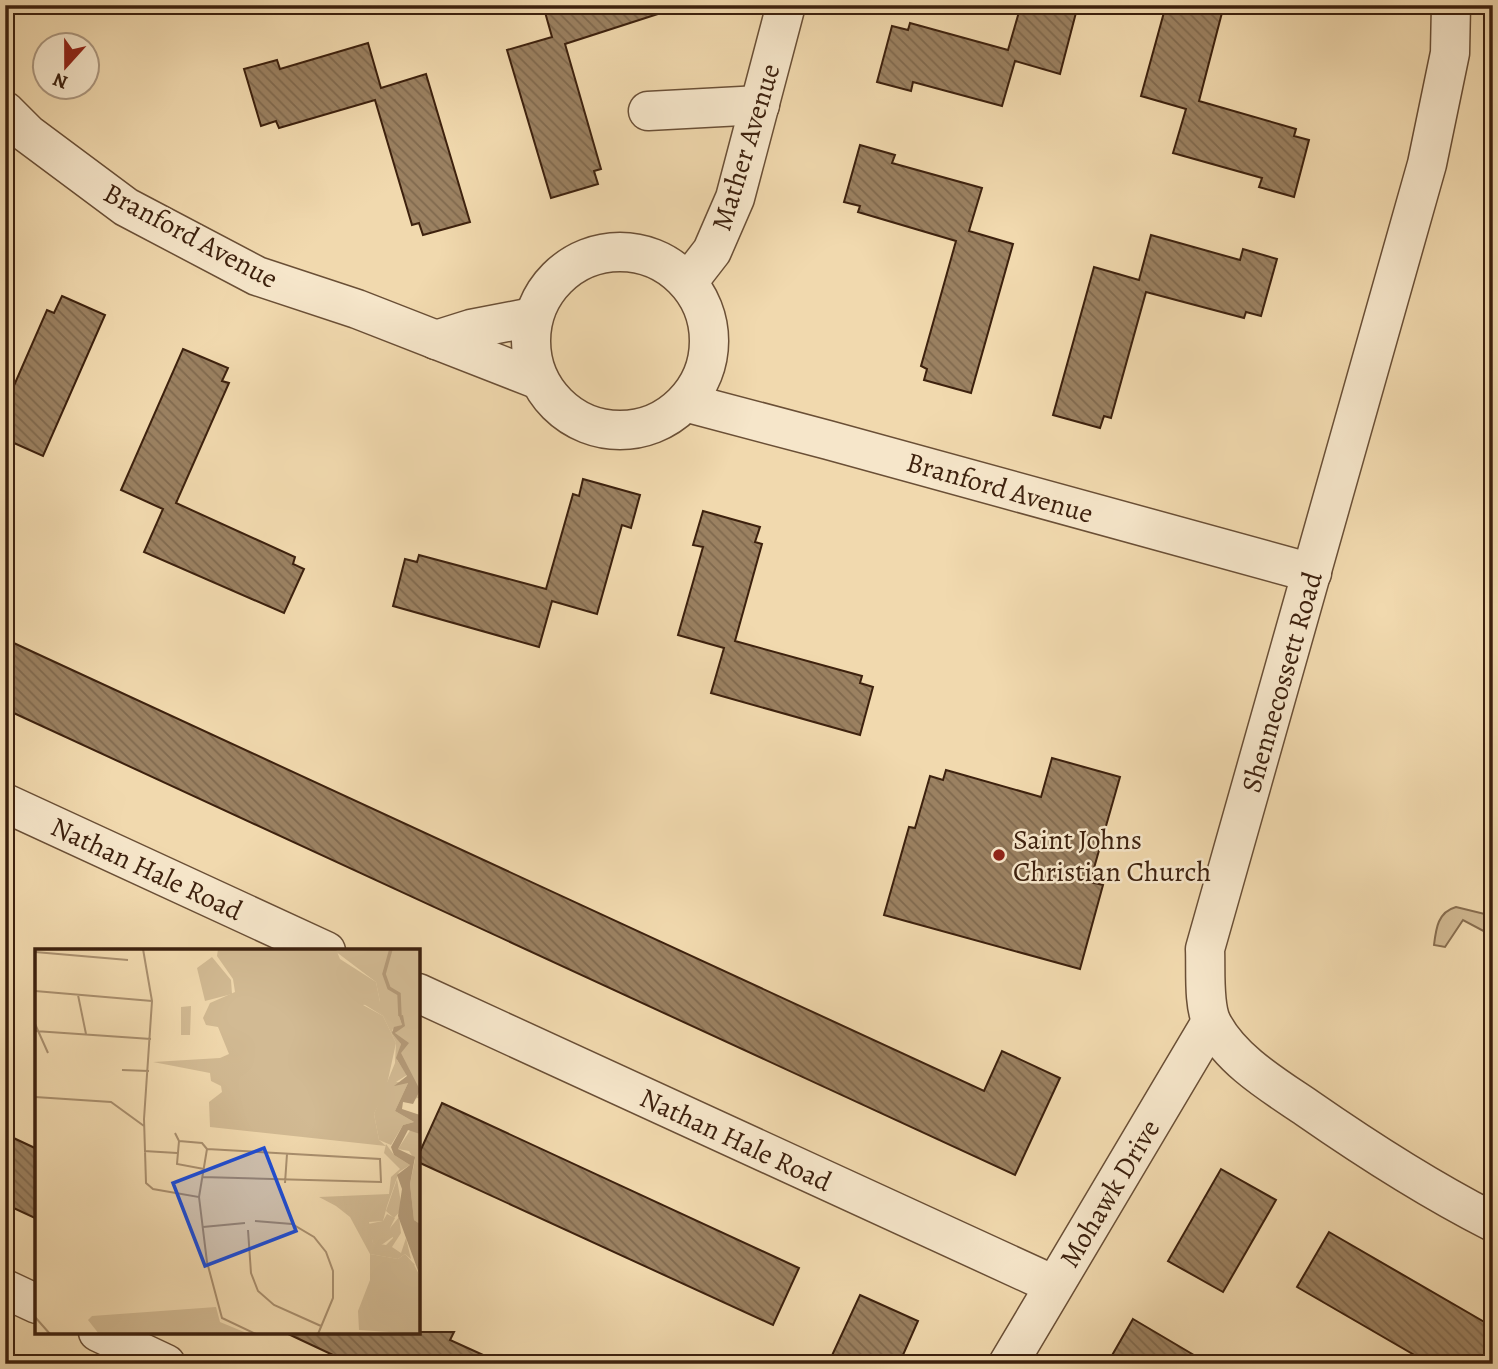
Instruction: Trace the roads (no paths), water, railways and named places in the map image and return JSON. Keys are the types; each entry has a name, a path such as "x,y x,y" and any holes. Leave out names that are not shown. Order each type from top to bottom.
{"street":[{"name":"Mather Avenue","path":"688,282 712,251 735,198 786,5"},
{"name":"Shennecossett Road","path":"1211,1022 1205,949 1427,164 1450,52 1451,5"},
{"path":"648,111 760,105"},
{"name":"Branford Avenue","path":"5,111 28,134 126,207 245,271 357,309 540,380"},
{"path":"614,251 642,253 667,264 688,282 704,308 710,337 699,389 688,403 671,415 644,427 613,430 583,422 558,405 540,380 532,360 531,349 533,317 544,292 563,271 587,257 614,251"},
{"path":"436,340 471,329 533,317"},
{"name":"Branford Avenue","path":"688,403 1311,573"},
{"name":"Nathan Hale Road","path":"5,803 323,949"},
{"name":"Nathan Hale Road","path":"420,994 1054,1285"},
{"path":"1211,1022 1231,1049 1265,1079 1335,1128 1444,1197 1493,1222"},
{"name":"Mohawk Drive","path":"1008,1364 1211,1022"},
{"path":"5,1289 35,1303"},
{"path":"102,1334 166,1364"}],"place":[{"name":"Saint Johns Christian Church","path":"999,855"}]}
